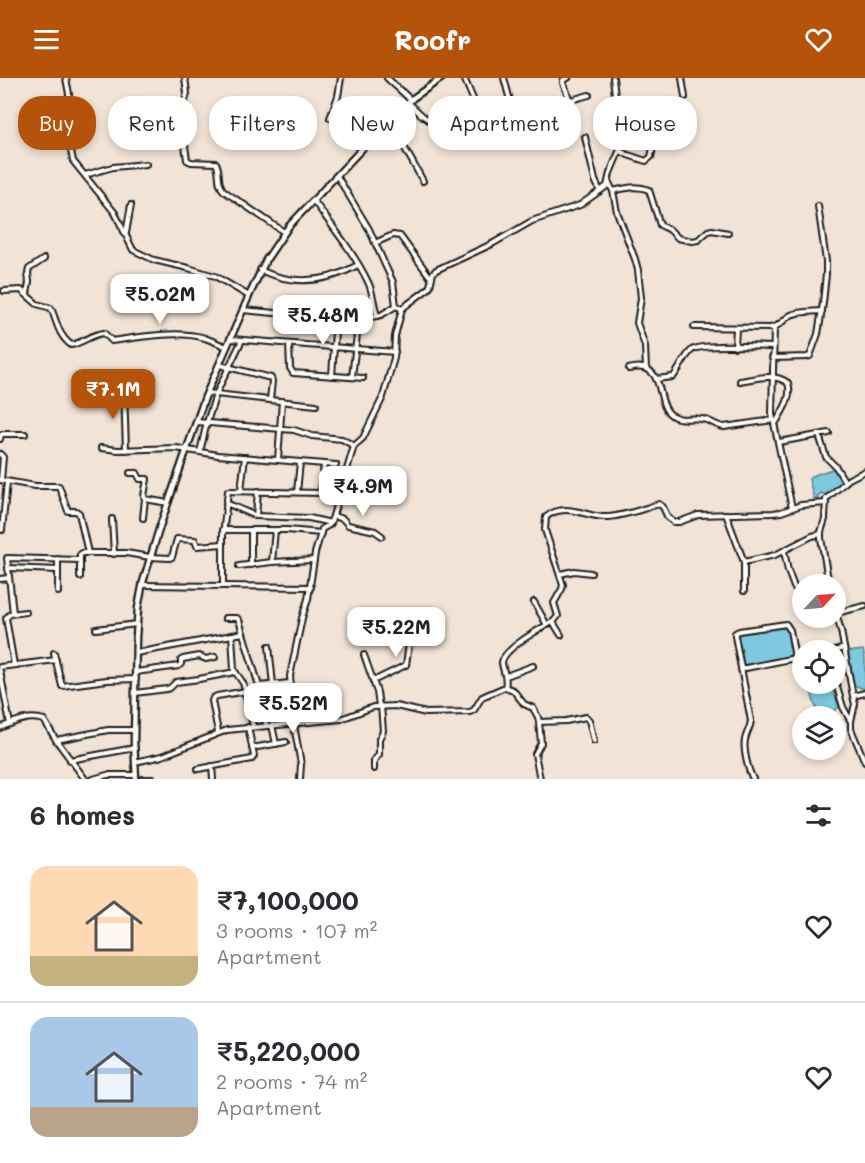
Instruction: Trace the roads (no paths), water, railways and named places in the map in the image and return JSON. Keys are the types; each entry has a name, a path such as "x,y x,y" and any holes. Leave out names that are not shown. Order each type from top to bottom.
{"street":[{"path":"66,78 69,94 66,125 74,160 115,213 132,248 140,254 161,262 215,276 249,296"},
{"path":"185,78 187,93 181,117 187,160 216,163 221,189 284,232"},
{"path":"338,96 341,78"},
{"path":"387,78 404,96"},
{"path":"416,96 442,78"},
{"path":"464,78 472,96"},
{"path":"504,78 509,96"},
{"path":"568,78 563,80 563,83 568,96"},
{"path":"613,78 615,96"},
{"path":"682,78 685,96"},
{"path":"581,97 589,94"},
{"path":"416,108 428,120"},
{"path":"585,137 595,180 600,191"},
{"path":"93,779 107,775 136,777 134,730 136,624 142,585 207,393 260,270 284,232 361,150"},
{"path":"406,150 423,181"},
{"path":"646,369 645,346 637,323 641,298 638,270 609,183 610,173 620,151 631,157 648,160 652,150"},
{"path":"84,175 113,167 146,164"},
{"path":"337,176 369,229 393,282 396,306"},
{"path":"300,779 300,760 290,676 311,587 314,560 321,533 324,527 331,523 354,446 363,438 388,380 402,309 428,290 436,270 492,244 532,221 580,205 609,183"},
{"path":"613,191 634,187 649,190 658,223 678,238 698,240 712,230 728,233"},
{"path":"313,200 358,265 372,293 377,316"},
{"path":"126,236 132,205"},
{"path":"772,358 810,356 818,334 826,261 818,206"},
{"path":"375,243 393,235 400,236 431,278"},
{"path":"27,295 29,268 44,259"},
{"path":"260,270 278,278 313,281 358,265"},
{"path":"4,291 18,290 37,304 51,308 58,329 71,345 78,344 92,335 104,333 112,340 150,336 194,336 228,348"},
{"path":"396,306 402,309"},
{"path":"243,310 359,318 377,316 396,306"},
{"path":"694,327 774,328 791,315 822,311"},
{"path":"332,376 336,317"},
{"path":"352,377 359,318"},
{"path":"735,347 736,328"},
{"path":"774,328 772,358 774,422 792,508"},
{"path":"231,339 395,352"},
{"path":"200,452 216,394 242,340"},
{"path":"289,344 290,368 293,374 363,378"},
{"path":"656,379 673,377 687,356 696,348 773,347"},
{"path":"219,365 270,378 272,381 270,400"},
{"path":"628,369 642,367 656,379 665,409 675,417 705,419 719,427 774,422 783,411 790,391 788,383 773,376 740,381"},
{"path":"124,389 126,450"},
{"path":"207,393 316,405"},
{"path":"278,460 282,401"},
{"path":"197,422 294,430 312,436 342,439 354,446"},
{"path":"779,442 829,433"},
{"path":"0,439 2,434 25,434"},
{"path":"819,435 826,458 836,467 845,482"},
{"path":"101,448 187,449 336,465"},
{"path":"0,454 3,457 0,480 39,487 59,486 68,511 79,513 88,553"},
{"path":"241,490 245,457"},
{"path":"297,492 300,462"},
{"path":"321,493 324,464"},
{"path":"827,574 820,534 825,519 827,497 845,482 865,471"},
{"path":"130,473 137,473 140,478 147,479 143,518"},
{"path":"2,530 8,482"},
{"path":"223,586 223,544 228,491 321,493 339,496"},
{"path":"256,516 258,491"},
{"path":"0,497 6,497"},
{"path":"145,499 168,503"},
{"path":"226,503 256,516 309,518 331,523"},
{"path":"505,687 507,681 502,663 506,655 521,640 553,622 558,616 554,603 563,585 545,530 546,516 553,512 573,510 609,517 658,504 663,507 668,518 674,522 680,522 698,515 773,513 801,505 826,503"},
{"path":"726,514 744,562 744,591"},
{"path":"333,516 344,519 348,525 375,531 382,536"},
{"path":"112,519 114,554"},
{"path":"224,530 321,533"},
{"path":"250,565 251,530"},
{"path":"272,562 275,530"},
{"path":"744,562 775,555 820,534"},
{"path":"80,577 80,554 172,557 177,539 195,540 197,546 223,544"},
{"path":"784,551 792,581"},
{"path":"13,613 8,558 80,560"},
{"path":"58,559 58,592"},
{"path":"239,566 314,560"},
{"path":"8,568 58,570"},
{"path":"560,574 574,571 591,573"},
{"path":"0,579 9,578"},
{"path":"142,585 311,587"},
{"path":"534,602 547,625"},
{"path":"846,611 865,606"},
{"path":"14,665 6,620 8,615 13,613 26,612"},
{"path":"225,618 238,619 259,686 266,725"},
{"path":"553,622 561,635"},
{"path":"96,629 136,624"},
{"path":"753,779 749,772 745,740 751,721 735,633 786,624 790,630 792,641"},
{"path":"840,628 855,704 851,729 865,762"},
{"path":"373,681 406,665 411,629"},
{"path":"136,652 243,633"},
{"path":"198,768 251,760 254,756 246,693 235,672 232,635"},
{"path":"269,646 273,685"},
{"path":"54,653 63,686 136,679"},
{"path":"364,655 378,696 383,731 379,740 379,755 374,762 374,769"},
{"path":"136,672 179,666 182,659 199,656 206,659 215,657"},
{"path":"741,669 792,659"},
{"path":"10,724 0,669 56,660"},
{"path":"506,676 533,666"},
{"path":"135,693 167,689 176,682 235,672"},
{"path":"259,686 290,683"},
{"path":"135,762 162,756 233,728 341,719 373,706 396,706 426,713 466,713 474,710 482,697 505,687 513,690 524,704 533,708 538,717 541,743 535,754 540,779"},
{"path":"218,732 213,698 246,693"},
{"path":"854,696 865,693"},
{"path":"839,694 851,721"},
{"path":"538,722 566,722 586,717 589,720 594,741"},
{"path":"0,728 23,719 42,719 85,779"},
{"path":"272,725 276,744"},
{"path":"56,740 108,730 134,730"},
{"path":"252,748 286,742"},
{"path":"70,760 134,748"},
{"path":"212,766 213,779"},
{"path":"143,779 153,779"}],"water":[{"path":"835,468 842,482 826,496 822,493 817,496 818,499 814,499 809,479"},
{"path":"773,626 786,627 792,656 744,665 737,632"},
{"path":"863,650 864,689 854,685 847,662 848,652"},
{"path":"812,694 834,694 839,706 816,706"}]}
